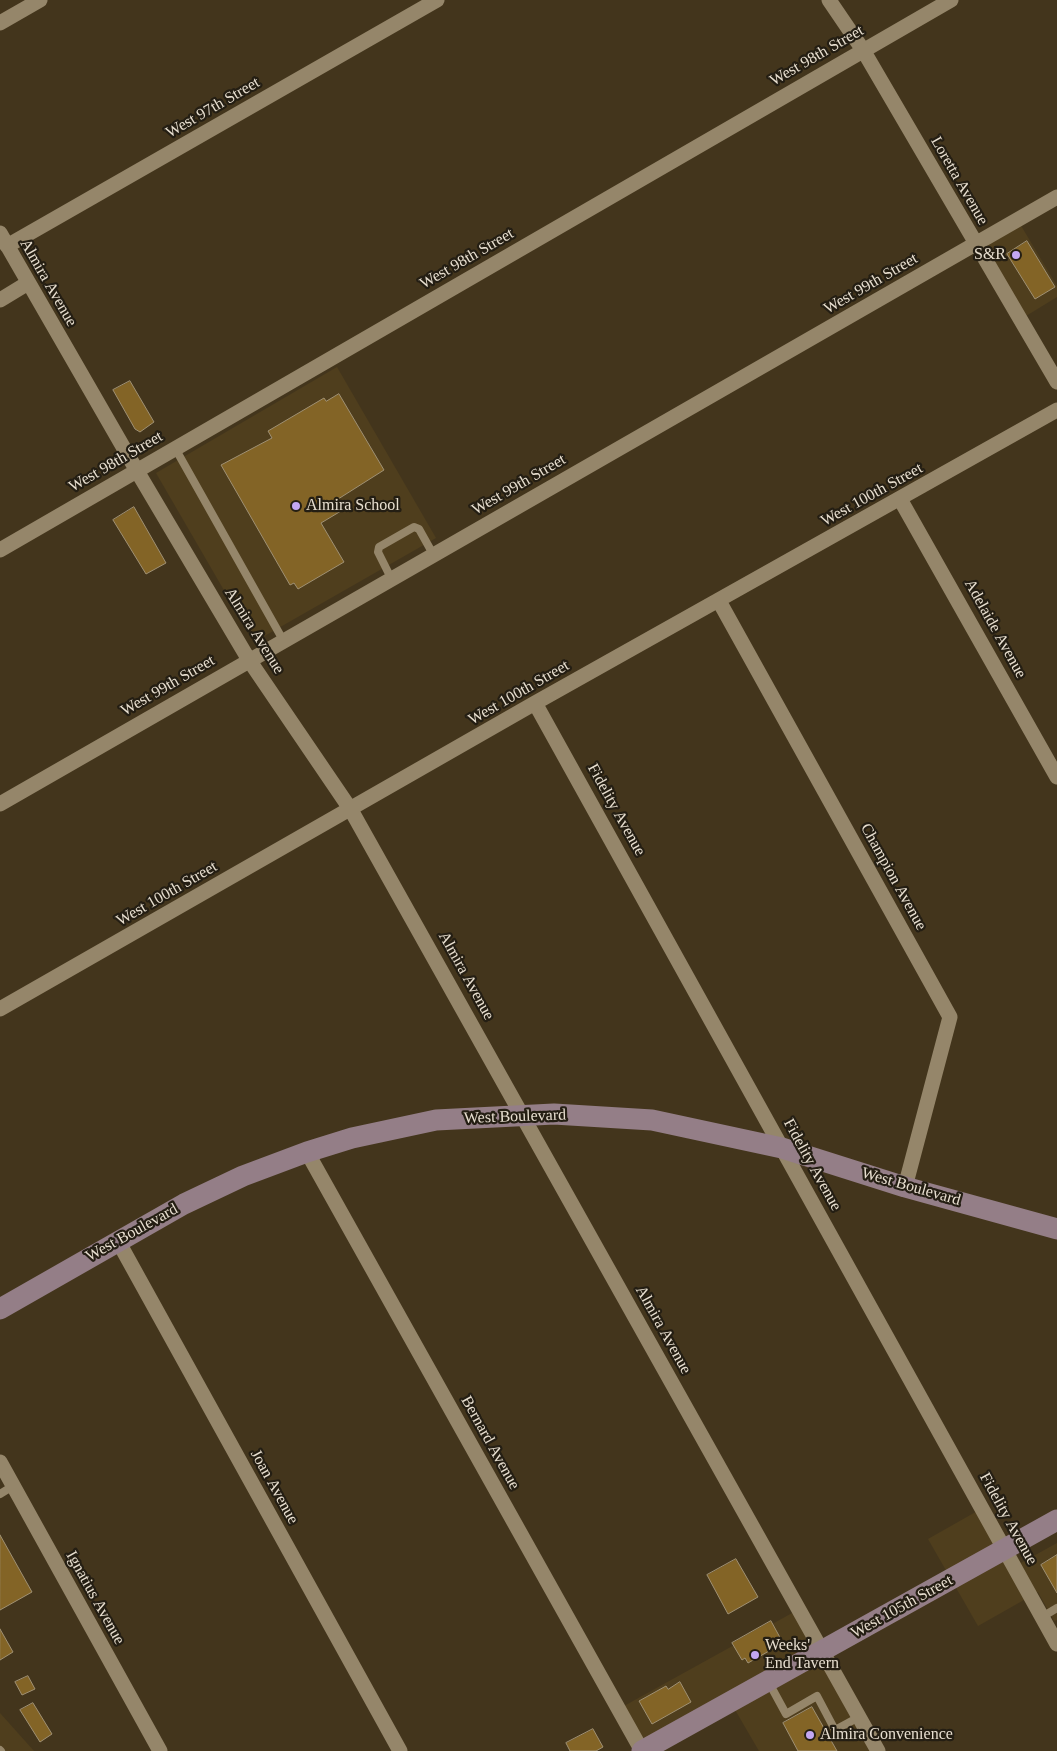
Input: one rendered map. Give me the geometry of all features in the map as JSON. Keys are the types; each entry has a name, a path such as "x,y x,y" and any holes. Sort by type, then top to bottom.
{"street":[{"path":"0,23 40,0"},
{"name":"West 97th Street","path":"4,240 437,0"},
{"name":"Loretta Avenue","path":"829,0 863,50 1057,382"},
{"name":"West 98th Street","path":"0,550 951,0"},
{"name":"West 99th Street","path":"0,804 1057,197"},
{"name":"Almira Avenue","path":"4,240 137,471 249,660 352,810 878,1751"},
{"path":"0,300 28,283"},
{"name":"West 100th Street","path":"0,1009 352,810 535,703 1057,410"},
{"name":"Adelaide Avenue","path":"900,499 1057,777"},
{"name":"Champion Avenue","path":"719,601 950,1017 905,1187"},
{"name":"Fidelity Avenue","path":"535,703 1057,1644"},
{"name":"West Boulevard","path":"0,1309 118,1240 193,1200 244,1176 307,1152 352,1138 436,1120 524,1115 594,1115 652,1120 782,1148 905,1187 1057,1229"},
{"name":"Bernard Avenue","path":"307,1152 642,1751"},
{"name":"Joan Avenue","path":"118,1240 400,1751"},
{"name":"Ignatius Avenue","path":"0,1462 7,1490 160,1751"},
{"name":"West 105th Street","path":"642,1751 1057,1520"}],"lane":[{"path":"175,448 283,640"},
{"path":"391,578 378,552 379,547 414,527 419,529 433,554"},
{"path":"1042,1617 1057,1608"},
{"path":"768,1681 786,1714 817,1696 836,1730 859,1717"}],"shaded area":[{"path":"1020,224 1057,286 1057,297 1026,316 984,245"},
{"name":"Almira School","path":"337,367 436,538 254,642 156,473"},
{"path":"988,1505 1021,1563 1057,1543 1057,1620 1054,1621 1038,1592 978,1626 928,1539"},
{"path":"794,1612 872,1751 759,1751 727,1696 645,1741 624,1706"},
{"path":"0,1713 34,1751 0,1751"}],"building":[{"path":"1027,241 1055,287 1035,299 1007,254"},
{"path":"130,381 154,422 140,432 135,429 113,390"},
{"path":"339,394 384,470 335,501 341,511 321,523 344,562 298,589 294,583 290,585 221,465 272,438 268,431 324,398 326,401"},
{"path":"134,507 166,563 146,574 113,520"},
{"path":"0,1535 32,1592 0,1610"},
{"path":"1057,1555 1057,1593 1041,1565"},
{"path":"736,1559 758,1597 728,1614 707,1575"},
{"path":"771,1621 783,1643 748,1663 745,1658 742,1660 732,1643"},
{"path":"0,1629 13,1652 0,1660"},
{"path":"28,1676 35,1689 22,1695 15,1682"},
{"path":"680,1682 691,1702 652,1724 639,1701 666,1686 668,1689"},
{"path":"33,1703 52,1734 40,1742 20,1710"},
{"path":"812,1707 837,1751 798,1751 783,1723"},
{"path":"593,1729 603,1747 596,1751 570,1751 566,1743"}],"place":[{"name":"S&R","path":"1016,255"},
{"name":"Almira School","path":"296,506"},
{"name":"Weeks' End Tavern","path":"755,1655"},
{"name":"Almira Convenience","path":"810,1735"}]}
